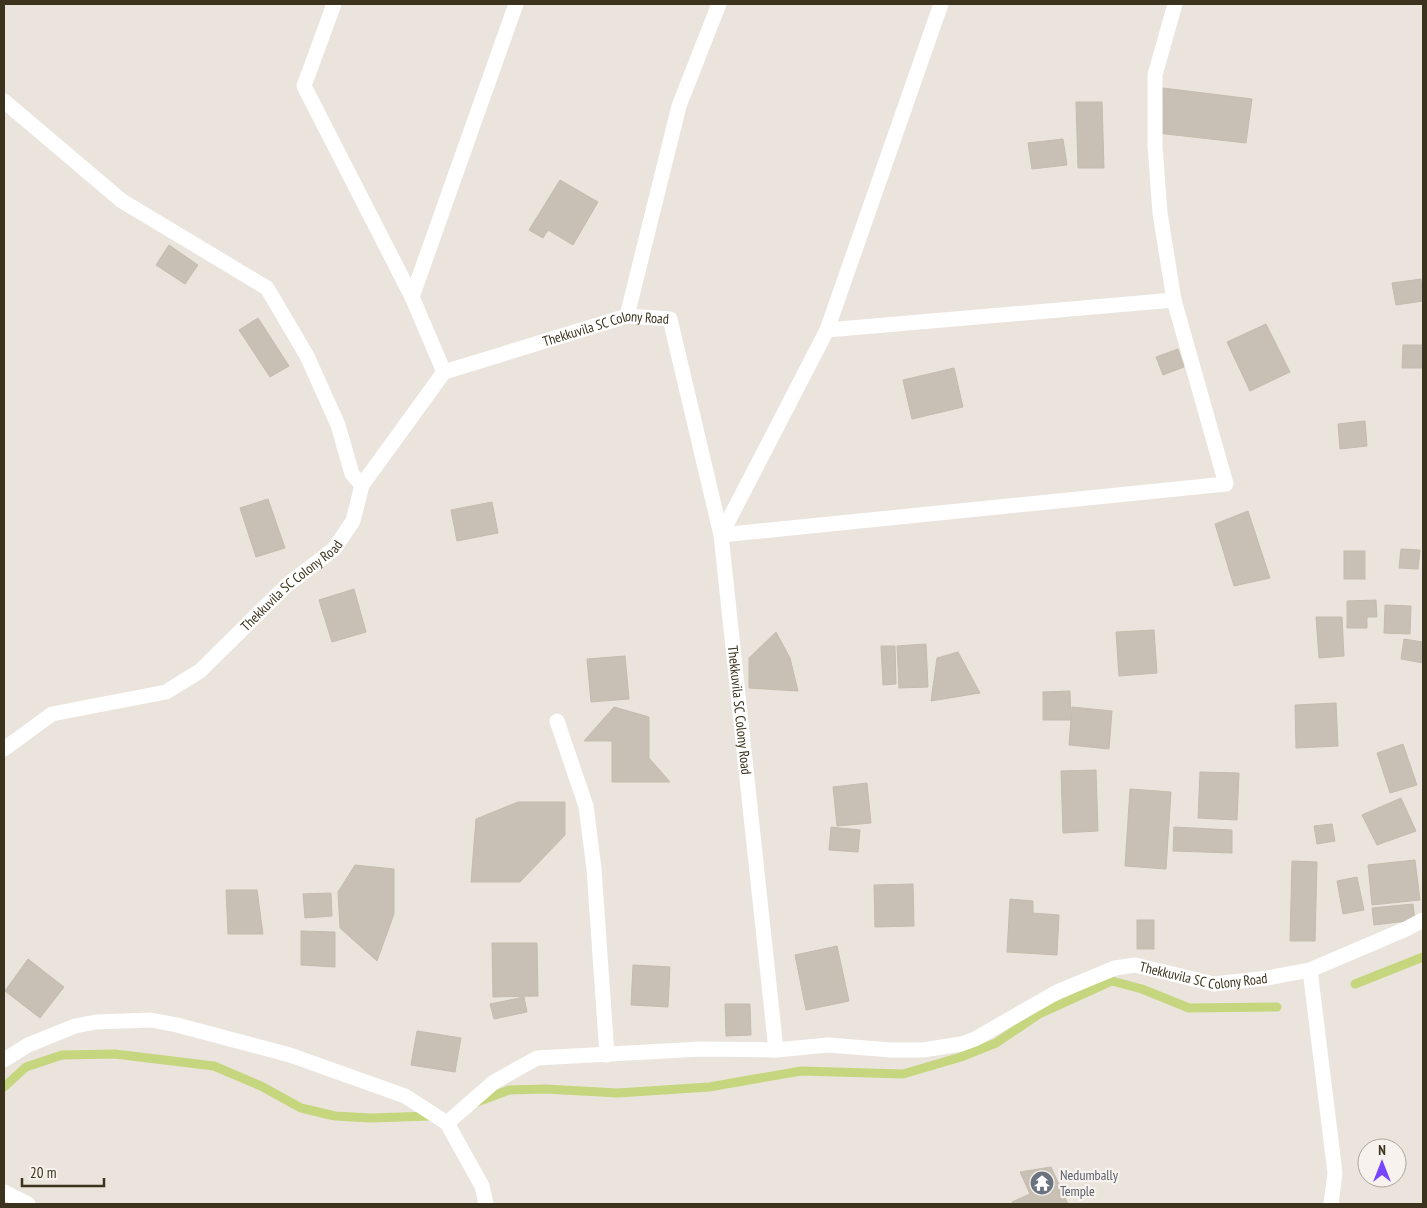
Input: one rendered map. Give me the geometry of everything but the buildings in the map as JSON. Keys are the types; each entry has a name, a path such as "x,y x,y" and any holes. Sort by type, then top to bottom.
{"street":[{"path":"334,4 304,86 412,297 444,372"},
{"path":"412,297 516,4"},
{"path":"627,316 680,106 719,4"},
{"path":"721,536 827,330 941,4"},
{"path":"721,536 1226,484 1174,300 1159,194 1155,146 1155,75 1175,4"},
{"path":"4,101 122,201 267,288 307,356 338,425 352,474 362,485"},
{"path":"827,330 1174,300"},
{"name":"Thekkuvila SC Colony Road","path":"4,749 52,714 166,692 200,671 288,585 334,549 353,521 362,485 444,372 627,316 670,319 721,536 776,1050"},
{"path":"557,721 586,806 594,869 607,1055"},
{"name":"Thekkuvila SC Colony Road","path":"448,1123 494,1082 537,1058 701,1049 776,1050 828,1045 891,1050 923,1050 961,1044 975,1039 987,1030 1057,992 1115,968 1135,965 1214,984 1267,978 1310,970 1423,920"},
{"path":"1310,970 1335,1172 1330,1204"},
{"path":"4,1060 28,1046 75,1026 96,1022 151,1020 290,1055 405,1096 448,1123 482,1186 486,1204"},
{"path":"4,1192 28,1204"}],"waterway":[{"path":"1355,984 1423,957"},
{"path":"477,1102 509,1090 545,1089 618,1093 709,1087 801,1071 903,1074 961,1057 996,1043 1039,1014 1112,981 1142,989 1189,1008 1277,1007"},
{"path":"4,1087 26,1067 62,1055 115,1054 214,1066 261,1086 301,1108 335,1116 371,1118 430,1116"}],"place":[{"name":"Nedumbally Temple","path":"1042,1183"}]}
